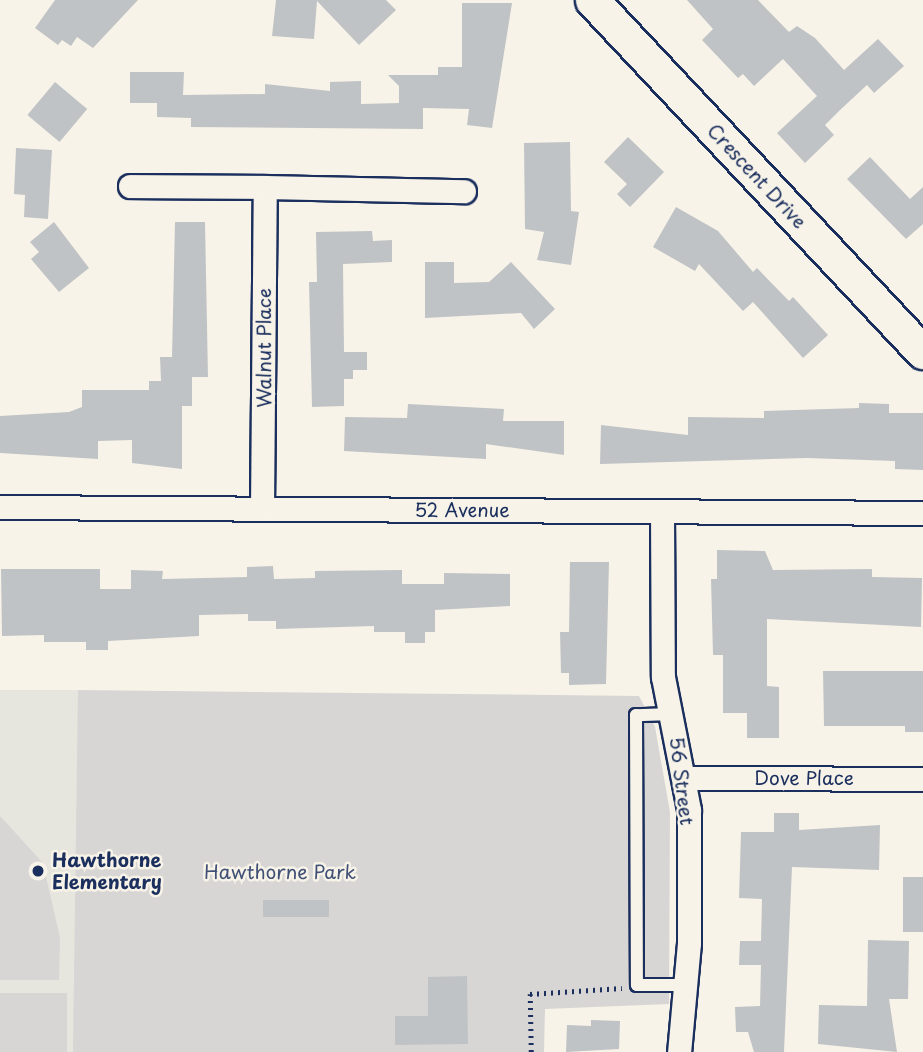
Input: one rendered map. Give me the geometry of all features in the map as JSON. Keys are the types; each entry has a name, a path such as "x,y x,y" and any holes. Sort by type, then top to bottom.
{"street":[{"name":"Crescent Drive","path":"592,0 923,352"},
{"path":"130,186 464,191"},
{"name":"Walnut Place","path":"262,509 265,187"},
{"name":"52 Avenue","path":"0,507 923,513"},
{"name":"56 Street","path":"662,512 663,677 686,778 686,985 679,1052"},
{"name":"Dove Place","path":"686,778 923,779"}],"lane":[{"path":"672,714 636,715 637,985 686,985"}],"path":[{"path":"531,1052 530,994 637,985"}],"shaded area":[{"name":"Hawthorne Elementary","path":"0,690 78,690 78,1052 0,1052"}],"green space":[{"name":"Hawthorne Park","path":"78,690 639,696 655,727 670,812 669,1004 545,1009 544,1052 73,1052"},
{"path":"0,816 43,863 60,938 59,980 0,980"},
{"path":"0,993 67,993 67,1052 0,1052"}],"building":[{"path":"55,0 138,0 93,48 77,37 71,46 62,40 58,45 35,28"},
{"path":"276,0 386,0 396,10 359,45 317,1 314,39 272,36"},
{"path":"687,0 758,0 789,32 797,26 815,38 844,70 878,39 904,66 874,93 867,85 839,111 825,125 834,135 805,163 777,133 817,96 783,59 754,86 743,74 738,78 702,40 713,29"},
{"path":"462,3 512,3 492,128 467,125 469,109 423,108 423,129 191,127 191,118 157,117 157,103 130,103 130,72 184,72 183,95 265,94 265,84 330,91 330,82 361,81 361,104 399,103 399,86 388,75 438,75 438,67 462,67"},
{"path":"55,82 87,109 60,142 27,115"},
{"path":"628,137 664,172 630,207 617,194 627,184 604,162"},
{"path":"570,142 571,211 579,212 571,265 537,260 544,232 525,229 524,143"},
{"path":"16,148 52,150 48,219 24,217 25,195 14,194"},
{"path":"870,157 910,199 923,187 923,224 906,239 847,179"},
{"path":"676,207 718,231 753,272 757,268 789,301 793,297 828,335 803,358 753,302 743,311 699,264 695,271 653,247"},
{"path":"54,222 89,268 59,292 31,259 39,252 30,242"},
{"path":"175,222 205,222 208,377 192,377 192,406 182,406 182,469 132,463 132,440 98,441 98,459 0,453 0,416 69,412 82,407 82,390 149,390 149,381 161,381 160,357 172,357"},
{"path":"372,231 373,241 392,240 392,262 343,264 344,352 367,352 367,370 353,370 353,379 344,379 344,406 312,407 309,282 317,282 316,232"},
{"path":"425,262 454,262 454,283 489,282 511,262 555,309 534,329 521,313 425,318"},
{"path":"859,403 889,404 889,413 923,413 923,470 895,469 895,461 807,458 600,464 601,425 688,435 688,417 764,418 764,411 859,408"},
{"path":"408,404 504,409 503,421 564,421 564,455 486,444 486,459 344,451 345,417 407,418"},
{"path":"717,550 765,551 773,570 872,569 872,577 922,578 921,627 767,619 767,686 779,687 779,738 747,738 747,713 723,713 723,655 713,655 711,579 717,579"},
{"path":"570,562 609,562 606,684 569,685 569,673 561,673 560,632 569,632"},
{"path":"273,566 274,579 315,578 315,571 402,570 402,584 444,584 444,573 510,574 510,606 435,610 435,632 425,632 425,643 405,643 405,632 374,632 374,626 276,629 276,621 248,621 248,614 199,615 199,636 108,641 108,650 86,650 86,642 44,642 44,635 2,636 1,569 100,569 100,589 131,589 131,570 163,571 162,579 247,577 247,567"},
{"path":"823,671 923,671 923,732 905,732 905,726 824,726"},
{"path":"774,813 799,813 799,830 880,825 879,870 792,867 784,1052 754,1052 748,1032 736,1032 735,1007 760,1006 761,965 739,965 740,941 761,941 762,899 739,898 741,832 774,832"},
{"path":"903,877 923,877 923,932 903,932"},
{"path":"263,900 329,900 329,917 263,917"},
{"path":"868,940 909,941 908,999 889,999 897,1052 818,1044 819,1005 867,1006"},
{"path":"467,976 468,1044 395,1045 395,1016 428,1016 428,977"},
{"path":"591,1020 620,1021 619,1049 566,1052 567,1025 591,1026"}],"place":[{"name":"Hawthorne Elementary","path":"38,871"}]}
